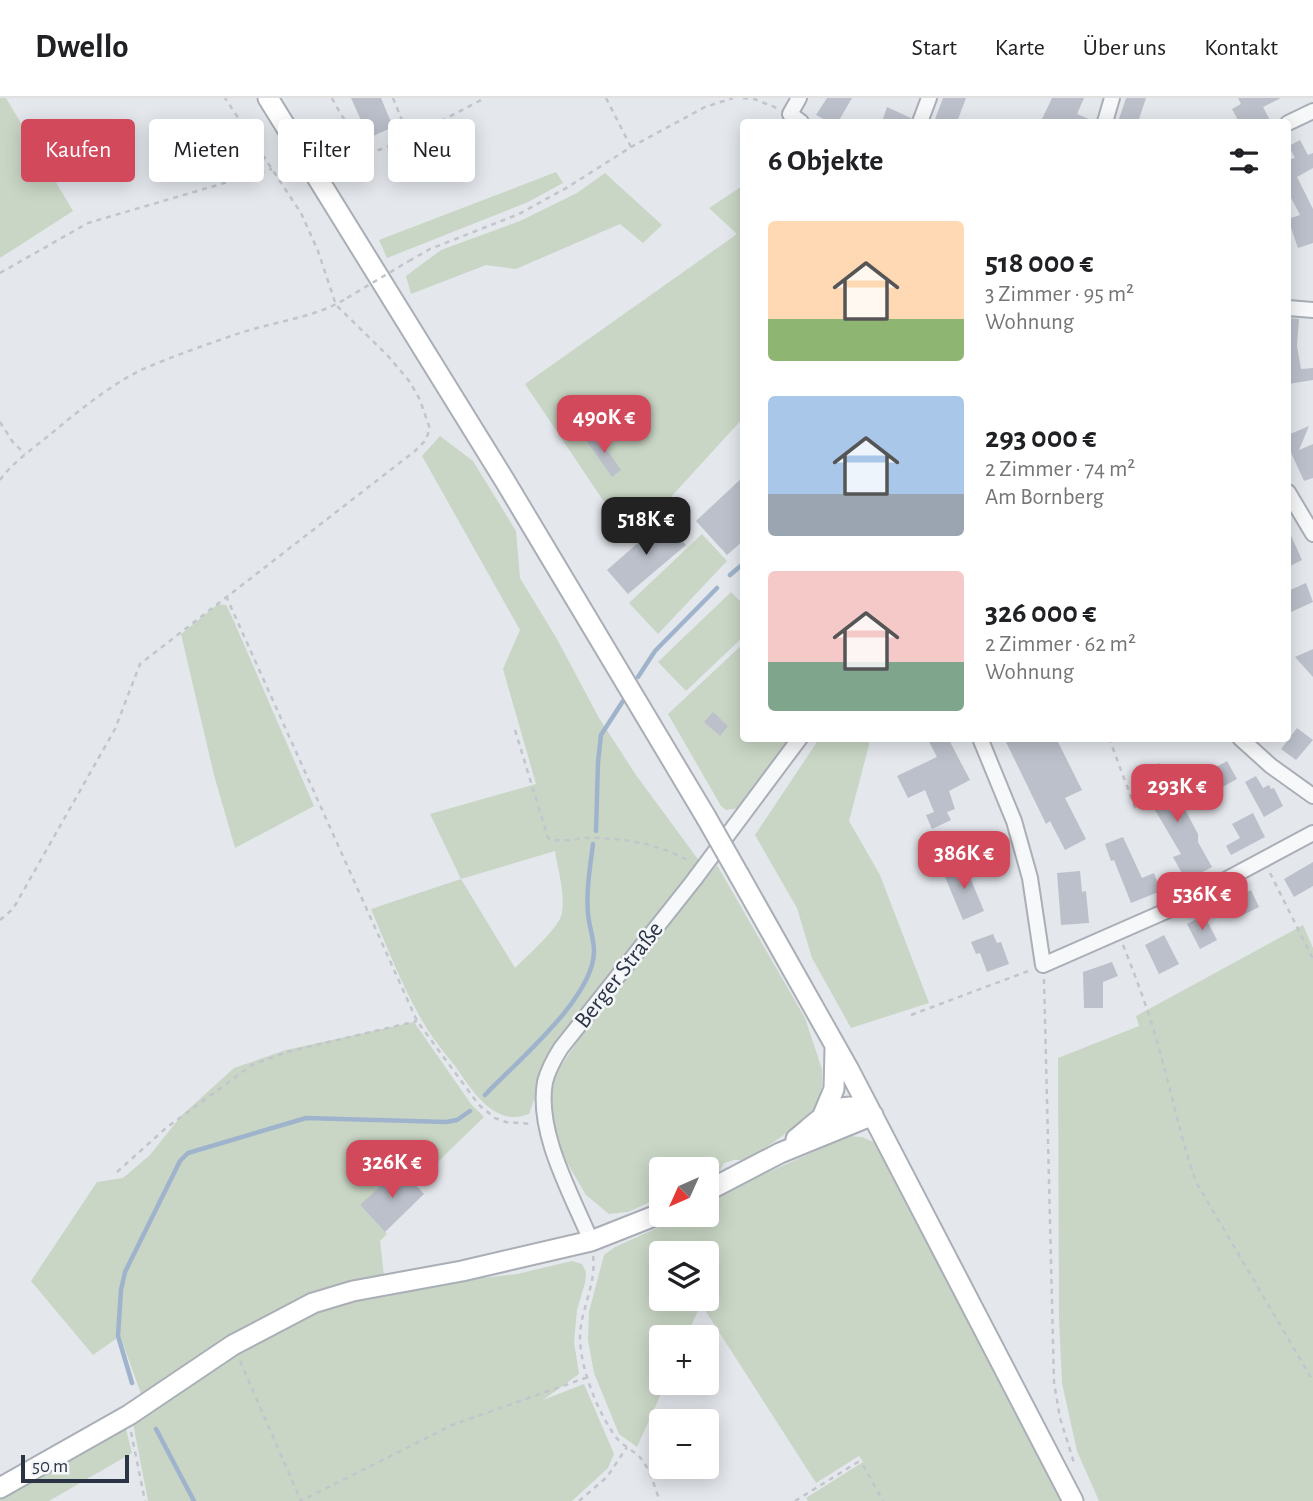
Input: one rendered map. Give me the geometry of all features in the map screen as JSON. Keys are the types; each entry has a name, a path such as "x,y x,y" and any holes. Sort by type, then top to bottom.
{"main road":[{"path":"268,98 512,493 740,875 873,1115 1073,1501"},
{"path":"821,1120 834,1089 835,1045"},
{"path":"780,1153 821,1120 847,1105 864,1109 873,1115"},
{"path":"719,1185 780,1153 873,1115"},
{"path":"0,1488 129,1415 233,1345 301,1308 353,1291 461,1271 591,1241 649,1218"}],"street":[{"path":"795,118 799,98"},
{"path":"921,119 929,98"},
{"path":"1106,119 1112,98"},
{"path":"1291,122 1313,111"},
{"path":"1291,308 1313,310"},
{"path":"1291,497 1313,534"},
{"name":"Berger Straße","path":"591,1241 546,1125 544,1093 547,1074 554,1060 703,869 797,742"},
{"path":"982,742 1014,821 1027,867 1044,965 1173,908 1313,833"},
{"path":"1244,742 1271,766 1313,796"}],"path":[{"path":"0,920 13,909 114,729 140,664 415,451 425,441 430,429 427,414 410,382 337,304 301,213 225,98"},
{"path":"332,98 341,116 365,144 379,150 388,146"},
{"path":"393,98 401,119"},
{"path":"445,119 485,98"},
{"path":"606,98 631,147"},
{"path":"0,480 25,454 97,397 139,372 241,333 305,316 337,304 442,244 519,214 631,147 705,107 733,98"},
{"path":"743,98 772,105 795,118"},
{"path":"0,272 88,223 272,169"},
{"path":"0,422 12,441 25,454"},
{"path":"226,596 417,1021 479,1105 495,1118 506,1122 546,1125"},
{"path":"515,730 548,838 554,841 620,839 679,855 703,869"},
{"path":"1110,742 1137,813"},
{"path":"1263,860 1313,959"},
{"path":"1118,933 1142,992 1183,1145 1196,1182 1313,1381"},
{"path":"911,1015 1044,965 1054,1383 1069,1453 1080,1477"},
{"path":"117,1172 166,1128 252,1065 287,1052 417,1021"},
{"path":"591,1241 595,1268 582,1312 580,1342 587,1377 616,1438 643,1461 660,1501"},
{"path":"233,1345 301,1501 452,1425 587,1377"},
{"path":"129,1415 145,1501"},
{"path":"579,1501 607,1477 627,1447"},
{"path":"795,1501 858,1462 863,1465 883,1501"}],"green space":[{"path":"0,98 6,98 21,123 21,182 56,182 73,211 0,258"},
{"path":"556,172 563,183 528,202 387,258 379,240"},
{"path":"605,173 662,225 643,243 620,224 516,269 486,265 411,294 406,276 441,250 520,221 577,193"},
{"path":"740,188 740,421 660,509 627,536 525,384 737,234 709,208"},
{"path":"440,436 473,461 516,531 520,578 557,639 599,718 636,775 700,862 554,1044 539,1071 537,1092 529,1114 516,1117 505,1116 485,1104 430,1034 415,1008 371,909 461,879 430,814 536,784 503,669 520,630 422,456","holes":["555,851 562,890 560,919 515,968 461,879"]},
{"path":"702,534 727,561 658,634 629,603"},
{"path":"731,592 740,601 740,640 686,691 658,662"},
{"path":"218,604 226,605 232,617 314,806 235,848 214,775 181,634"},
{"path":"740,647 740,742 790,742 741,808 726,810 721,806 668,714"},
{"path":"817,742 868,742 849,821 880,875 929,1003 851,1028 812,958 797,908 755,835"},
{"path":"717,865 805,1018 822,1069 819,1100 805,1120 748,1160 724,1163 719,1171 719,1157 649,1157 649,1202 628,1212 609,1214 586,1195 559,1149 550,1109 555,1075 589,1024"},
{"path":"1303,925 1313,948 1313,1501 1099,1501 1077,1451 1062,1383 1059,1319 1058,1058 1139,1026 1136,1016"},
{"path":"414,1022 471,1104 484,1117 415,1184 360,1205 387,1234 380,1241 384,1276 309,1294 283,1307 143,1399 120,1336 93,1355 31,1281 97,1182 123,1178 150,1155 181,1116 234,1068 286,1050"},
{"path":"849,1136 862,1137 876,1143 1062,1501 808,1501 806,1498 863,1462 859,1456 816,1483 719,1332 719,1325 714,1325 705,1311 719,1311 719,1241 649,1241 649,1311 698,1311 691,1325 649,1325 649,1395 661,1395 654,1409 649,1409 649,1421 637,1447 619,1434 594,1373 588,1340 589,1312 604,1255 615,1247 659,1227 719,1227 719,1196"},
{"path":"572,1261 582,1264 586,1272 577,1310 574,1342 579,1374 543,1400 584,1384 614,1454 608,1468 572,1501 148,1501 132,1418 267,1336 318,1310 397,1288 517,1274"},
{"path":"125,1425 132,1453 49,1501 0,1501 0,1496"}],"building":[{"path":"351,98 381,98 390,119 388,129 374,136 374,119 360,119"},
{"path":"827,98 852,98 840,119 823,119 816,115"},
{"path":"943,98 966,98 958,119 935,119"},
{"path":"1052,98 1084,98 1077,114 1089,119 1042,119"},
{"path":"1126,98 1146,98 1139,119 1119,119"},
{"path":"1238,98 1281,98 1263,107 1269,119 1237,119 1232,109 1241,104"},
{"path":"887,107 911,118 911,119 883,119"},
{"path":"1300,140 1308,155 1313,153 1313,168 1297,177 1313,209 1313,243 1298,248 1291,228 1291,218 1300,215 1291,198 1291,159 1295,158 1291,145"},
{"path":"1291,318 1299,319 1297,346 1301,369 1313,368 1313,380 1291,384"},
{"path":"1309,426 1299,450 1313,444 1313,478 1304,481 1291,453 1291,434"},
{"path":"595,433 621,470 612,477 586,440"},
{"path":"740,480 740,544 727,555 696,521"},
{"path":"664,520 686,545 628,594 607,570"},
{"path":"1291,536 1302,560 1291,566"},
{"path":"1306,583 1313,602 1291,612 1291,590"},
{"path":"1313,649 1313,677 1295,657"},
{"path":"713,712 728,726 720,736 704,722"},
{"path":"1297,728 1313,740 1296,760 1281,749 1286,742 1291,742 1291,736"},
{"path":"929,742 950,742 970,780 949,791 955,809 947,812 951,820 932,829 926,815 934,812 925,790 908,798 897,776 937,757"},
{"path":"1006,742 1058,742 1082,790 1065,798 1086,839 1065,850 1050,821 1046,824"},
{"path":"1227,761 1237,779 1208,795 1198,777"},
{"path":"1159,763 1175,792 1180,790 1185,799 1181,802 1212,867 1189,879 1187,875 1184,877 1173,857 1181,854 1152,805 1158,801 1143,772"},
{"path":"1256,776 1263,788 1269,785 1271,789 1274,788 1283,806 1264,817 1245,782"},
{"path":"1253,813 1265,837 1231,855 1226,846 1240,838 1232,824"},
{"path":"1123,837 1142,878 1154,873 1161,891 1131,903 1105,844"},
{"path":"967,839 975,856 954,864 947,847"},
{"path":"996,841 1006,866 992,871 982,847"},
{"path":"1313,862 1313,886 1294,897 1284,879"},
{"path":"964,863 984,911 963,920 943,872"},
{"path":"1080,871 1082,892 1086,891 1089,923 1061,925 1057,873"},
{"path":"1251,890 1259,907 1239,917 1231,900"},
{"path":"1204,915 1217,940 1200,949 1187,924"},
{"path":"993,934 997,943 1001,942 1009,964 987,972 980,953 976,954 971,942"},
{"path":"1164,935 1179,964 1159,974 1145,945"},
{"path":"1112,962 1118,976 1103,982 1103,1008 1084,1008 1083,972"},
{"path":"400,1168 424,1194 385,1232 360,1205"}],"waterway":[{"path":"730,575 740,566"},
{"path":"638,677 655,651 717,588"},
{"path":"596,831 601,735 623,701"},
{"path":"485,1095 568,1009 591,969 594,951 588,897 593,844"},
{"path":"132,1383 118,1336 125,1272 180,1161 188,1153 306,1118 446,1122 457,1120 470,1111"},
{"path":"156,1429 194,1501"}]}
